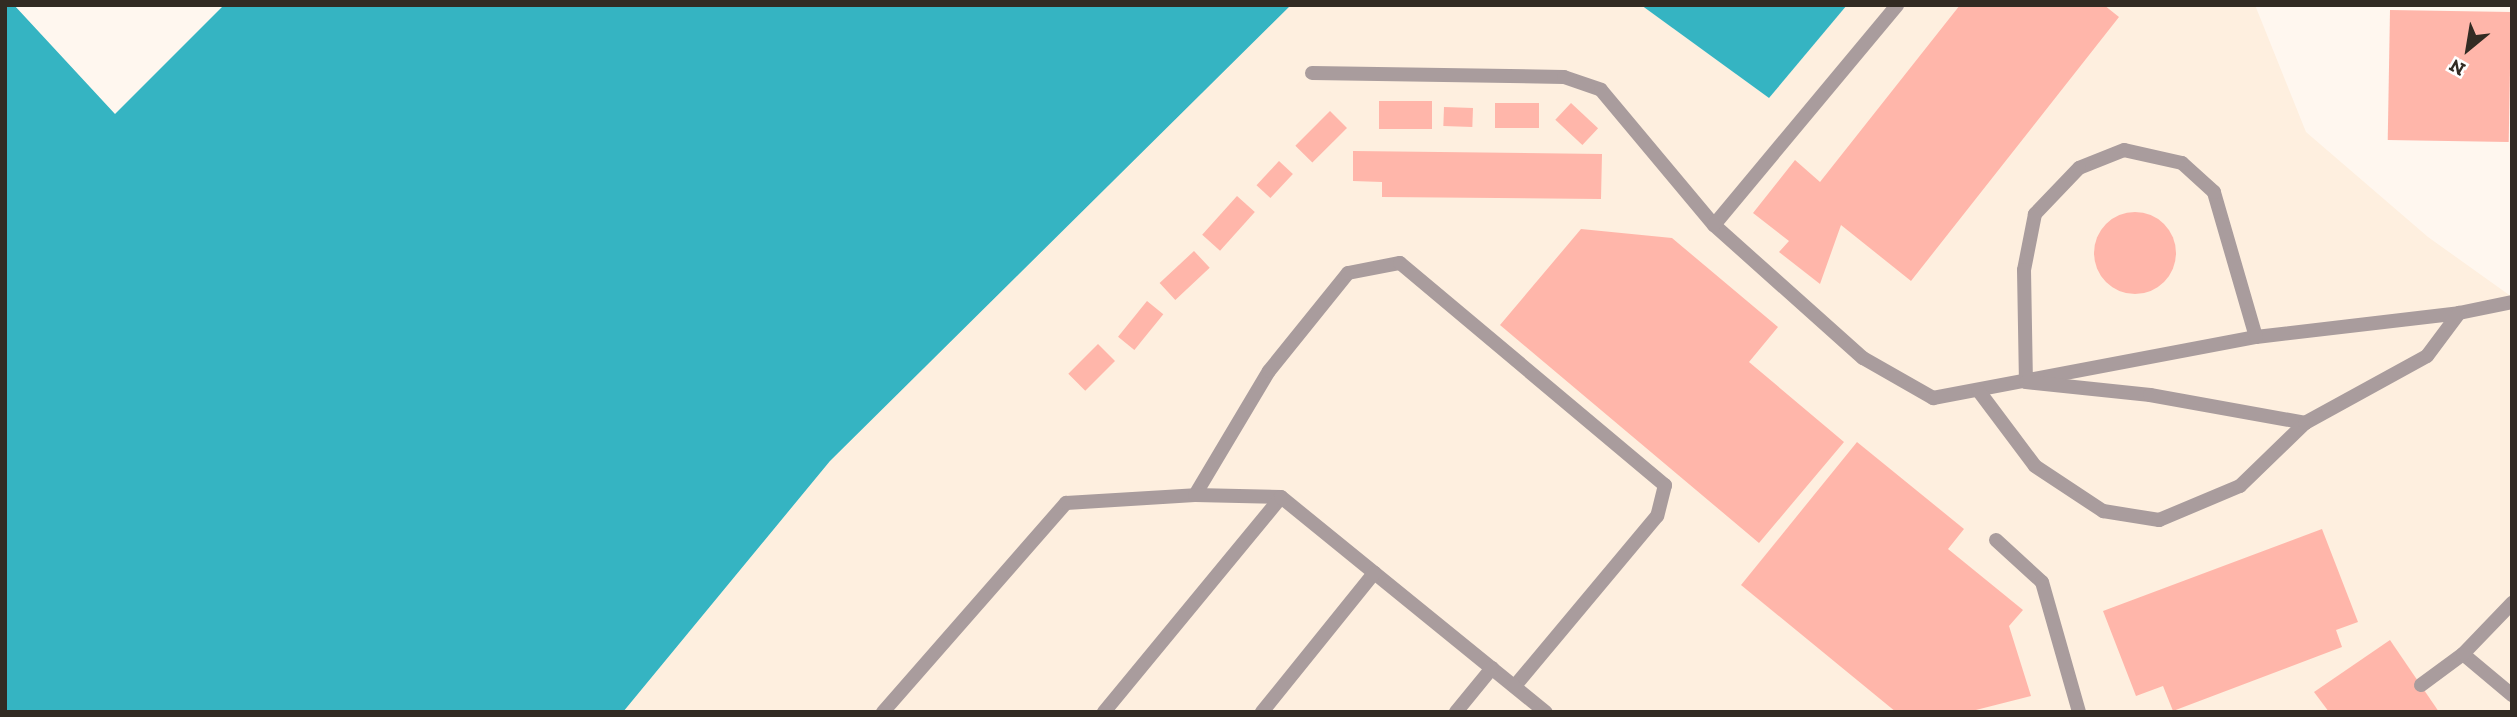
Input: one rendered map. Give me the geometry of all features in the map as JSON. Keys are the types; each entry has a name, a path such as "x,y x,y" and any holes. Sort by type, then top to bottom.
{"lane":[{"path":"1714,225 1897,5"},
{"path":"1312,73 1564,77 1601,90 1714,225 1863,358 1933,397 2026,382 2256,337 2459,313 2512,302"},
{"path":"2026,382 2024,270 2035,214 2079,168 2124,150 2182,163 2214,192 2256,337"},
{"path":"1195,495 1269,371 1348,273 1400,263 1665,485 1657,516 1515,686"},
{"path":"1978,390 2035,466 2103,511 2159,520 2240,486 2305,424 2427,356 2459,313"},
{"path":"2026,382 2150,395 2305,424"},
{"path":"883,712 1066,503 1195,495 1281,497 1546,712"},
{"path":"1104,712 1281,497"},
{"path":"1996,540 2042,582 2079,712"},
{"path":"1262,712 1374,573"},
{"path":"2421,685 2463,654 2512,603"},
{"path":"2463,654 2512,695"},
{"path":"1456,712 1492,667"}],"shaded area":[{"path":"1291,5 1641,5 1769,98 1847,5 2255,5 2306,132 2428,237 2512,297 2512,712 623,712 830,461"}],"water":[{"path":"5,5 14,5 115,114 224,5 1291,5 830,461 623,712 5,712"},
{"path":"1641,5 1847,5 1769,98"}],"building":[{"path":"1960,5 2104,5 2119,17 1911,281 1841,225 1820,284 1779,252 1789,241 1753,213 1795,160 1820,182"},
{"path":"2390,10 2511,12 2509,142 2388,140"},
{"path":"1379,101 1432,101 1432,129 1379,129"},
{"path":"1495,103 1539,103 1539,128 1495,128"},
{"path":"1571,103 1598,128 1582,145 1555,120"},
{"path":"1444,107 1473,108 1472,127 1443,126"},
{"path":"1330,111 1347,128 1312,163 1295,146"},
{"path":"1353,151 1602,154 1601,199 1382,197 1382,182 1353,181"},
{"path":"1279,161 1293,174 1270,198 1256,185"},
{"path":"1237,196 1255,212 1220,251 1202,235"},
{"path":"2127,212 2143,212 2158,219 2169,230 2176,245 2173,269 2164,282 2143,294 2127,294 2112,287 2101,276 2094,261 2094,245 2101,230 2112,219"},
{"path":"1581,229 1672,238 1778,327 1749,362 1844,442 1759,543 1500,325"},
{"path":"1194,251 1210,268 1175,300 1160,283"},
{"path":"1147,301 1163,314 1134,350 1118,337"},
{"path":"1098,344 1115,361 1085,391 1068,374"},
{"path":"1857,442 1964,529 1948,549 2023,610 2009,626 2031,696 1968,712 1896,712 1741,585"},
{"path":"2322,529 2358,622 2336,630 2342,647 2173,711 2163,686 2136,696 2103,611"},
{"path":"2390,640 2439,712 2329,712 2314,692"}]}
